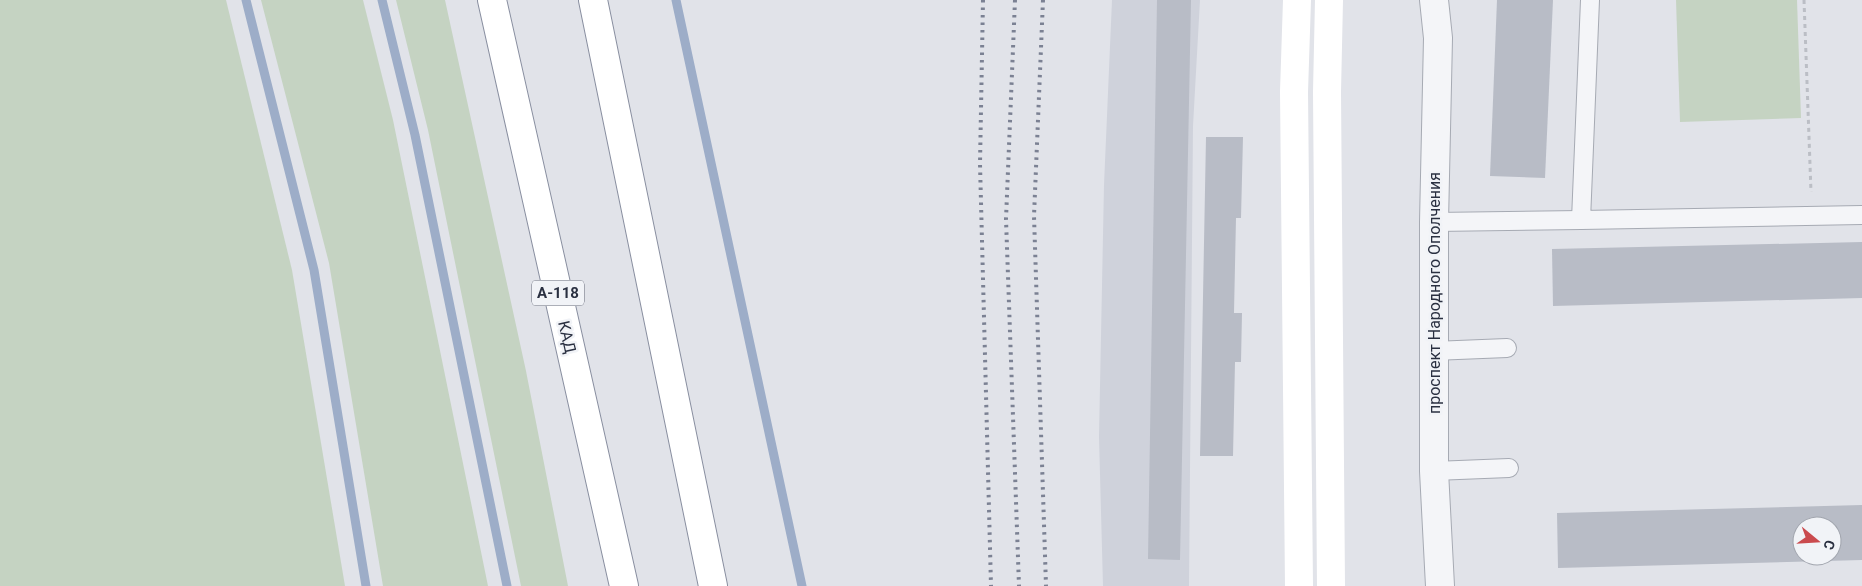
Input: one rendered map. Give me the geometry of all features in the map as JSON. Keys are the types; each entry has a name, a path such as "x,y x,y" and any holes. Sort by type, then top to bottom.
{"main road":[{"name":"КАД","path":"492,0 624,586"},
{"path":"592,0 713,586"},
{"path":"1297,0 1294,92 1299,586"},
{"path":"1329,0 1327,92 1330,586"}],"street":[{"name":"проспект Народного Ополчения","path":"1434,0 1438,38 1434,222 1434,471 1440,586"}],"lane":[{"path":"1581,220 1590,0"},
{"path":"1434,222 1862,215"},
{"path":"1433,351 1507,348"},
{"path":"1434,471 1509,468"}],"path":[{"path":"1804,0 1812,216"}],"shaded area":[{"path":"1112,0 1200,0 1193,126 1189,586 1103,586 1099,437 1104,185"}],"green space":[{"path":"0,0 226,0 292,270 345,586 0,586"},
{"path":"261,0 363,0 393,120 488,586 383,586 329,263"},
{"path":"396,0 445,0 526,371 568,586 521,586 428,130"},
{"path":"1676,0 1797,0 1801,118 1680,122"}],"building":[{"path":"1157,0 1191,0 1180,560 1148,559"},
{"path":"1497,0 1553,0 1545,178 1490,176"},
{"path":"1206,137 1243,137 1241,218 1236,218 1234,313 1242,313 1241,362 1235,362 1233,456 1200,456"},
{"path":"1862,242 1862,298 1553,306 1552,249"},
{"path":"1862,505 1862,560 1842,561 1842,516 1792,516 1792,562 1558,568 1557,513"}],"waterway":[{"path":"246,0 314,270 366,586"},
{"path":"382,0 415,135 507,586"},
{"path":"676,0 802,586"}],"railway":[{"path":"983,0 980,164 991,586"},
{"path":"1015,0 1006,219 1019,586"},
{"path":"1043,0 1034,216 1046,586"}]}
